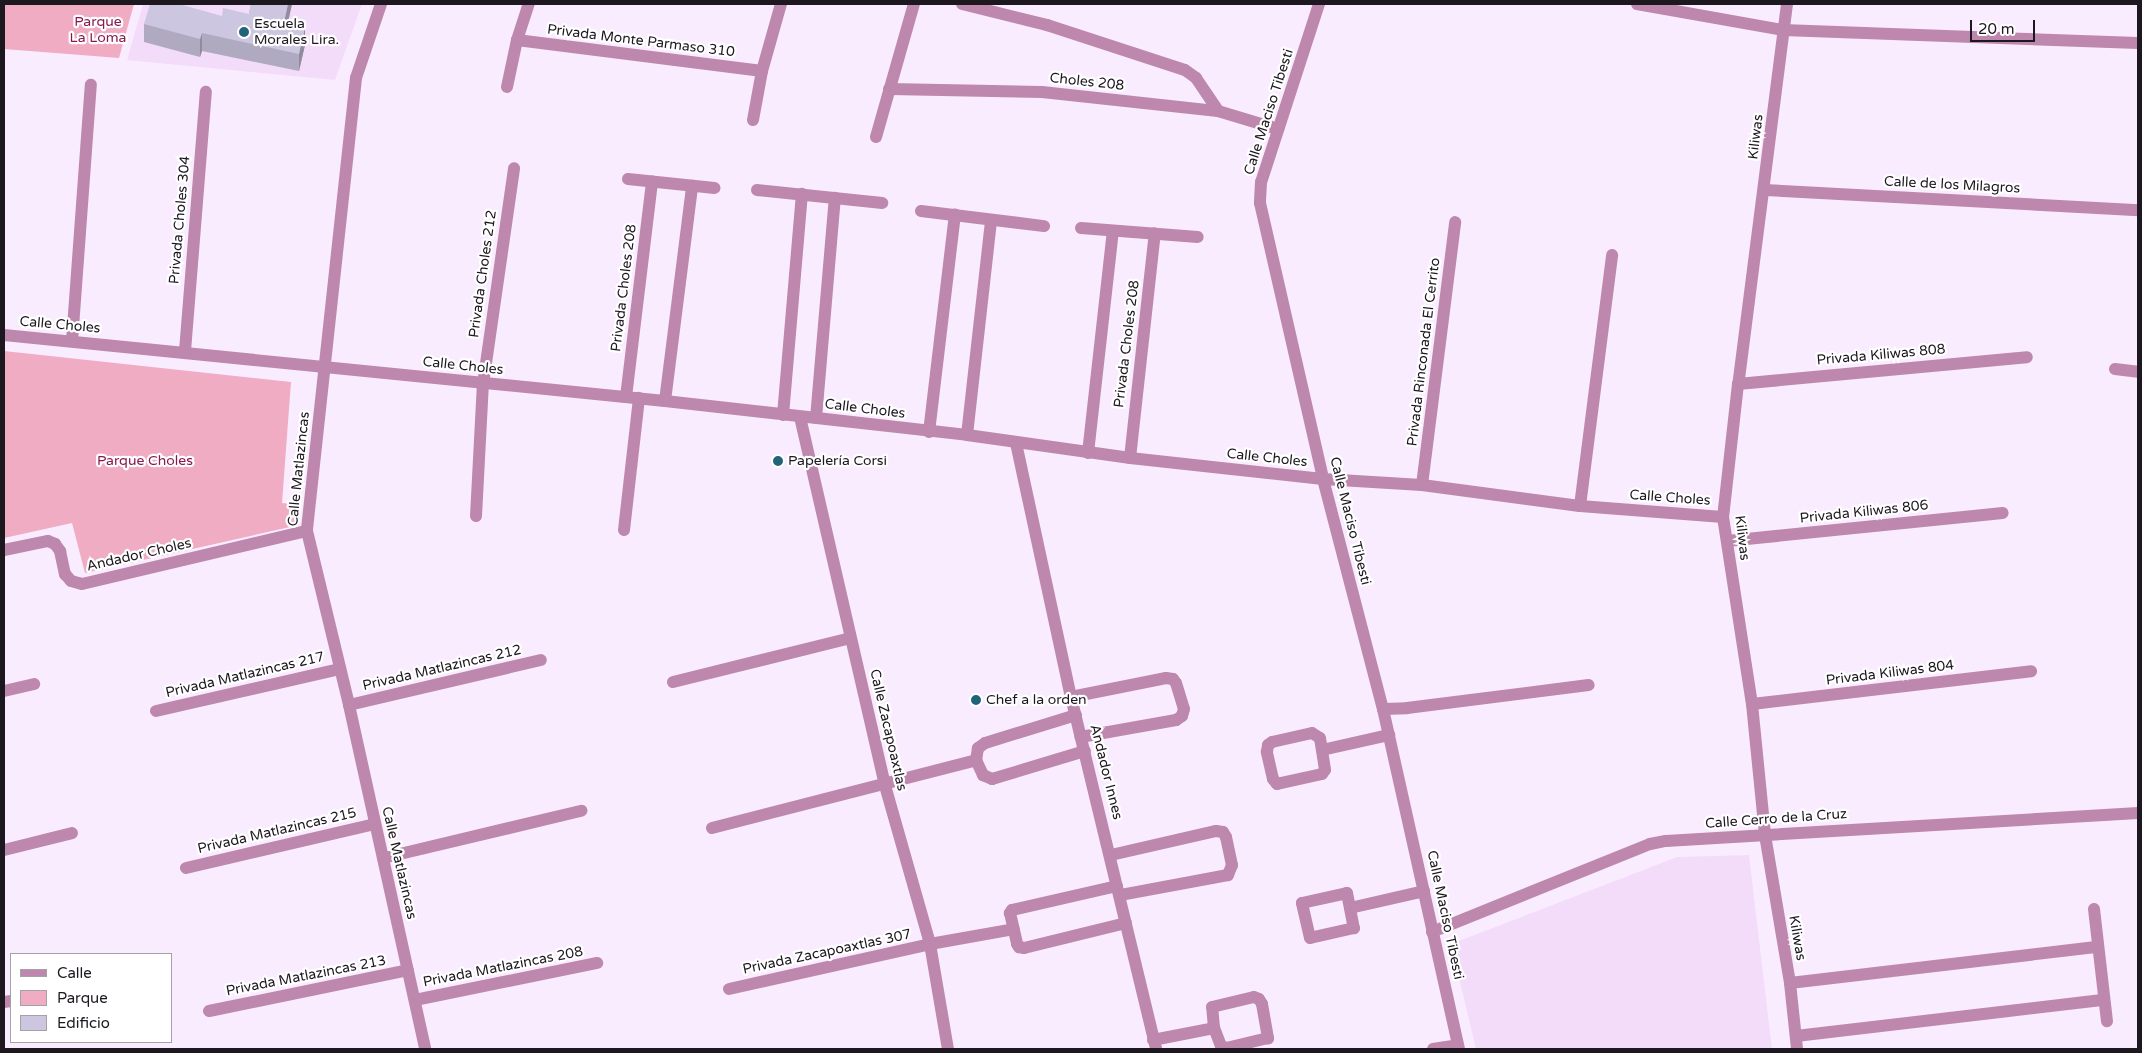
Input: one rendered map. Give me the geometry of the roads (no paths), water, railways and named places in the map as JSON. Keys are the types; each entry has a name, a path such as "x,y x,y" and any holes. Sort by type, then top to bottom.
{"street":[{"name":"Calle Matlazincas","path":"381,4 356,78 307,531 349,705 425,1049"},
{"path":"507,87 517,40 529,4"},
{"path":"752,120 762,71 781,4"},
{"path":"876,137 914,4"},
{"path":"962,4 1047,25 1185,70 1196,78 1218,111"},
{"name":"Calle Maciso Tibesti","path":"1319,4 1262,182 1260,203 1323,479 1383,709 1459,1047"},
{"path":"1637,4 1783,30 2138,43"},
{"name":"Kiliwas","path":"1787,4 1765,190 1738,384 1723,517 1752,704 1765,834 1790,983 1798,1049"},
{"name":"Privada Monte Parmaso 310","path":"517,40 762,71"},
{"path":"72,341 91,85"},
{"name":"Choles 208","path":"890,89 1042,92 1218,111 1278,129"},
{"name":"Privada Choles 304","path":"184,351 206,92"},
{"name":"Privada Choles 212","path":"476,516 483,384 514,168"},
{"path":"628,179 715,188"},
{"name":"Privada Choles 208","path":"624,530 632,398 652,182"},
{"path":"665,401 692,186"},
{"path":"757,190 882,203"},
{"name":"Calle de los Milagros","path":"1765,190 2138,210"},
{"path":"783,415 802,194"},
{"path":"816,418 835,198"},
{"path":"921,211 1044,226"},
{"path":"930,432 955,215"},
{"path":"967,435 990,220"},
{"name":"Privada Rinconada El Cerrito","path":"1422,485 1455,222"},
{"path":"1080,228 1198,237"},
{"name":"Privada Choles 208","path":"1088,453 1113,232"},
{"name":"Privada Choles 208","path":"1130,458 1155,233"},
{"path":"1580,506 1612,255"},
{"name":"Calle Choles","path":"4,335 184,351 483,384 665,401 967,435 1130,458 1323,479 1422,485 1580,506 1723,517"},
{"name":"Privada Kiliwas 808","path":"1738,384 2026,357"},
{"path":"2115,370 2138,372"},
{"name":"Calle Zacapoaxtlas","path":"800,417 884,782 930,944 948,1049"},
{"name":"Andador Innes","path":"1016,443 1081,737 1111,855 1154,1045"},
{"name":"Privada Kiliwas 806","path":"1727,541 2003,513"},
{"name":"Andador Choles","path":"4,550 48,541 55,544 60,551 65,574 71,581 82,584 307,531"},
{"path":"673,682 851,638"},
{"name":"Privada Matlazincas 212","path":"349,705 541,660"},
{"name":"Privada Matlazincas 217","path":"156,711 340,669"},
{"name":"Privada Kiliwas 804","path":"1752,704 2031,671"},
{"path":"1072,697 1173,679 1184,709 1182,716 1176,720 1081,737"},
{"path":"4,691 34,684"},
{"path":"1383,709 1407,708 1589,686"},
{"path":"1076,715 984,743 978,748 976,760 983,775 992,779 1085,751"},
{"path":"1312,732 1320,738 1322,750 1325,770 1322,774 1283,784 1277,784 1273,779 1267,752 1268,745 1272,742 1312,732"},
{"path":"1322,750 1389,735"},
{"path":"712,828 884,782 976,760"},
{"path":"383,858 581,811"},
{"name":"Calle Cerro de la Cruz","path":"1432,932 1650,844 1666,841 2138,812"},
{"name":"Privada Matlazincas 215","path":"186,868 375,824"},
{"path":"1111,855 1216,831 1222,832 1226,837 1232,865 1228,875 1118,890 1015,908 1010,913 1017,944 1019,947 1024,948 1126,923"},
{"path":"4,850 72,834"},
{"path":"1350,908 1424,891"},
{"path":"1347,893 1350,908 1354,928 1310,938 1302,903 1347,893"},
{"path":"2094,909 2107,1021"},
{"name":"Privada Zacapoaxtlas 307","path":"729,989 930,944 1014,929"},
{"path":"1790,983 2098,947"},
{"name":"Privada Matlazincas 208","path":"415,1000 597,963"},
{"name":"Privada Matlazincas 213","path":"209,1011 408,970"},
{"path":"1254,997 1260,999 1262,1004 1268,1038 1226,1048 1220,1046 1214,1028 1212,1007 1254,997"},
{"path":"1796,1036 2104,1000"},
{"path":"1154,1045 1214,1028"},
{"path":"1433,1049 1459,1047"}],"place":[{"name":"Escuela Morales Lira.","path":"244,32"},
{"name":"Papelería Corsi","path":"778,461"},
{"name":"Chef a la orden","path":"976,700"}],"park label":[{"name":"Parque La Loma","path":"98,30"},
{"name":"Parque Choles","path":"145,461"}]}
